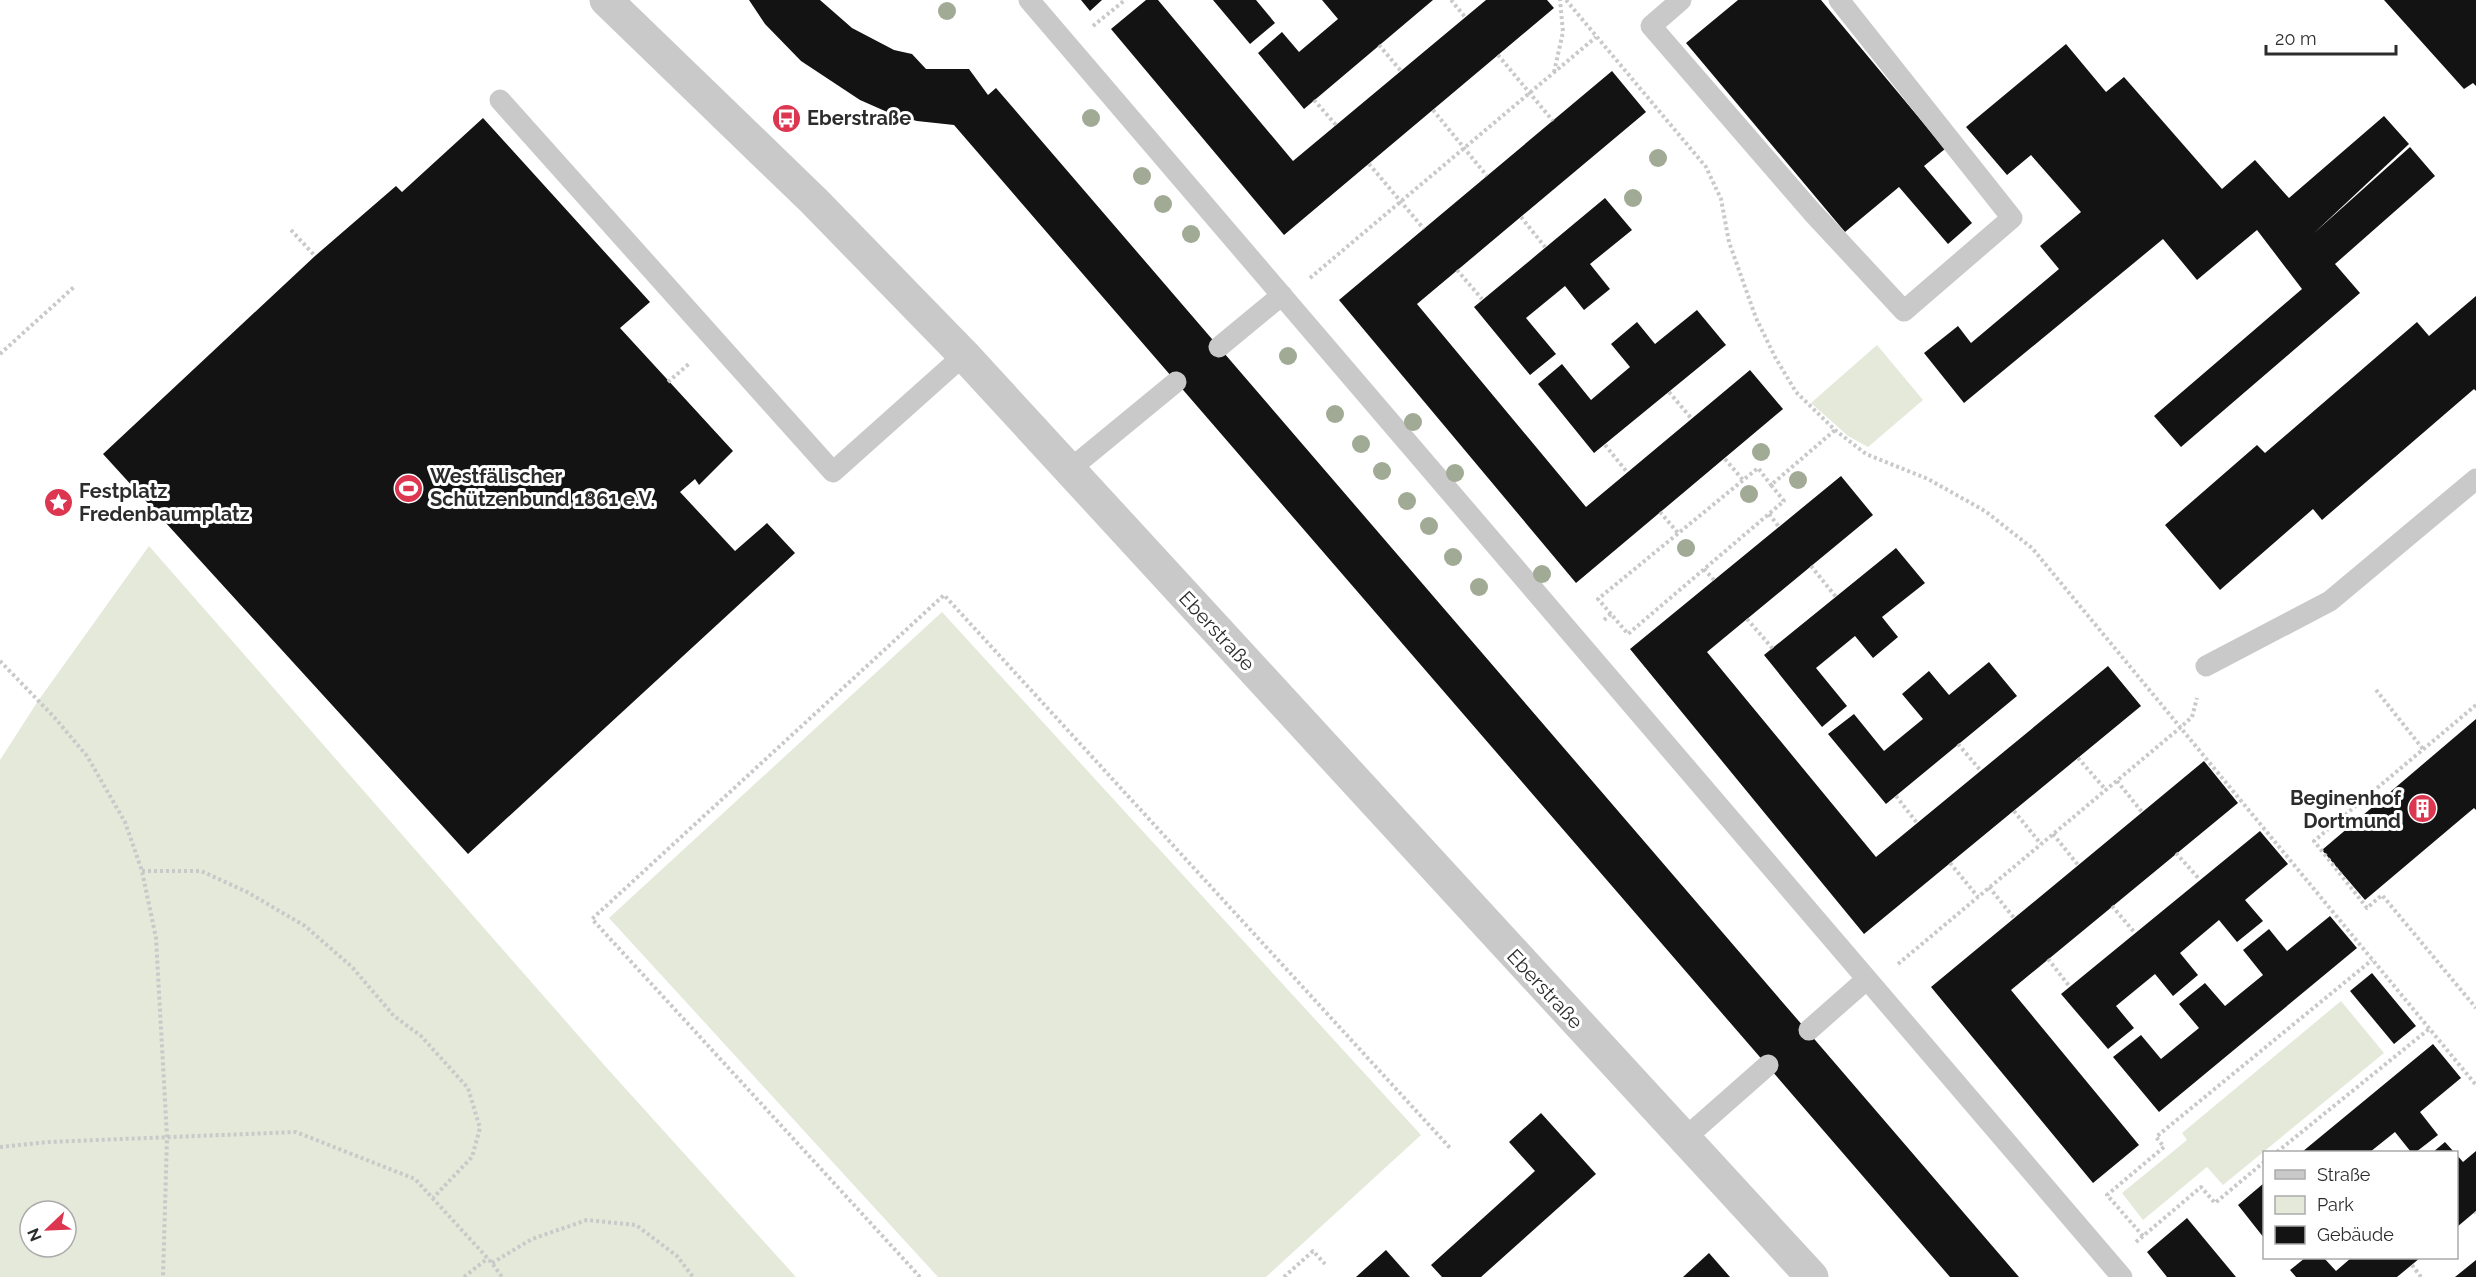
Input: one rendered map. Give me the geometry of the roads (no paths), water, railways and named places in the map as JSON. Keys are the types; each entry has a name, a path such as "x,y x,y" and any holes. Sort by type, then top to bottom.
{"street":[{"name":"Eberstraße","path":"606,0 789,176 964,355 1812,1277"}],"lane":[{"path":"1029,0 2122,1277"},
{"path":"1681,0 1651,26 1812,212 1904,311 2012,218 1839,0"},
{"path":"500,100 833,472 964,355"},
{"path":"1219,347 1283,297"},
{"path":"1069,470 1176,382"},
{"path":"2206,666 2330,601 2476,479"},
{"path":"1809,1030 1870,982"},
{"path":"1684,1139 1768,1065"}],"place":[{"name":"Eberstraße","path":"786,118"},
{"name":"Westfälischer Schützenbund 1861 e.V.","path":"409,488"},
{"name":"Festplatz Fredenbaumplatz","path":"58,503"},
{"name":"Beginenhof Dortmund","path":"2422,809"}]}
